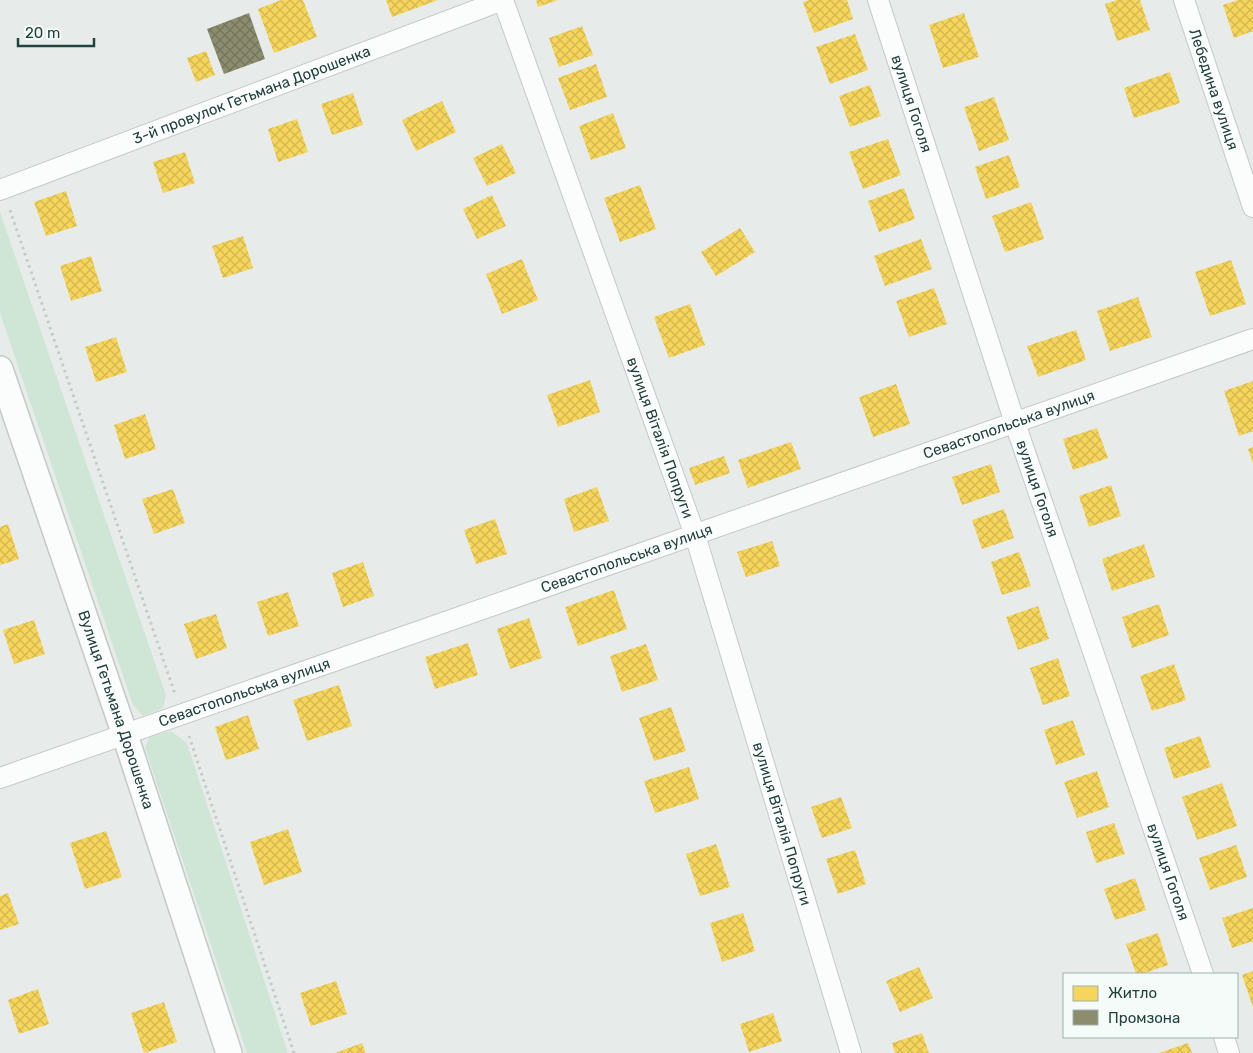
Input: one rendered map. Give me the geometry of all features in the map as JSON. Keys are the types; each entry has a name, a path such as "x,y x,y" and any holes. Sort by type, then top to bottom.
{"street":[{"name":"3-й провулок Гетьмана Дорошенка","path":"2,190 503,0"},
{"name":"вулиця Віталія Попруги","path":"503,0 695,535 851,1053"},
{"name":"вулиця Гоголя","path":"878,0 1015,423 1202,973"},
{"name":"Лебедина вулиця","path":"1184,0 1253,206"},
{"name":"Севастопольська вулиця","path":"0,778 1253,339"},
{"name":"Вулиця Гетьмана Дорошенка","path":"0,368 125,735 230,1053"},
{"path":"1224,1038 1229,1053"}],"path":[{"path":"2,190 182,715 294,1053"}],"green space":[{"path":"0,212 166,695 163,708 143,716 133,705 0,313"},
{"path":"171,731 187,743 288,1053 247,1053 145,748 149,737"}],"building: Житло":[{"path":"281,0 303,0 317,37 274,53 258,9"},
{"path":"386,0 438,0 392,17"},
{"path":"536,0 558,0 538,7"},
{"path":"809,0 847,0 853,19 814,33 803,2"},
{"path":"1117,0 1140,0 1150,30 1117,41 1105,4"},
{"path":"1238,0 1253,0 1253,31 1234,38 1223,5"},
{"path":"964,13 979,57 943,68 929,25"},
{"path":"582,26 593,55 559,67 549,38"},
{"path":"855,34 868,70 830,84 816,47"},
{"path":"206,51 215,75 196,82 187,58"},
{"path":"596,64 607,97 570,110 558,78"},
{"path":"1170,72 1180,103 1134,118 1124,88"},
{"path":"870,85 881,116 850,127 839,96"},
{"path":"353,93 363,125 332,135 321,104"},
{"path":"994,97 1009,140 979,151 964,107"},
{"path":"442,101 456,132 416,151 402,120"},
{"path":"613,113 626,148 591,160 579,126"},
{"path":"297,119 308,152 278,162 268,129"},
{"path":"888,139 901,175 863,189 849,152"},
{"path":"502,144 516,173 487,186 473,158"},
{"path":"185,152 195,183 163,193 153,162"},
{"path":"1009,155 1020,187 986,199 975,167"},
{"path":"640,185 656,229 620,242 604,198"},
{"path":"904,188 915,219 879,232 868,201"},
{"path":"66,191 77,226 46,236 34,202"},
{"path":"492,195 506,226 477,239 463,209"},
{"path":"1031,202 1044,239 1005,252 992,216"},
{"path":"740,228 755,252 716,276 701,252"},
{"path":"243,236 253,268 223,278 212,246"},
{"path":"921,239 932,269 885,286 874,256"},
{"path":"91,256 102,291 71,301 60,266"},
{"path":"522,259 538,300 502,314 486,274"},
{"path":"1231,260 1246,304 1210,316 1195,272"},
{"path":"934,288 947,324 909,337 896,301"},
{"path":"1138,297 1152,337 1110,351 1097,311"},
{"path":"690,304 705,345 669,358 654,317"},
{"path":"1076,330 1086,360 1038,377 1027,346"},
{"path":"116,337 127,372 96,382 85,347"},
{"path":"590,380 600,412 558,427 547,395"},
{"path":"1253,381 1253,431 1239,436 1224,391"},
{"path":"896,384 910,424 873,437 859,397"},
{"path":"145,414 156,449 125,459 114,425"},
{"path":"1097,428 1108,458 1073,470 1063,439"},
{"path":"791,442 801,469 748,488 738,460"},
{"path":"1253,447 1253,463 1248,449"},
{"path":"724,456 730,473 695,485 689,468"},
{"path":"991,464 1000,492 962,505 952,477"},
{"path":"1111,485 1121,516 1089,527 1079,496"},
{"path":"597,487 609,521 574,532 564,499"},
{"path":"173,489 185,523 154,534 142,499"},
{"path":"1004,509 1014,538 982,549 972,520"},
{"path":"495,519 507,554 476,564 464,530"},
{"path":"8,524 19,559 0,565 0,527"},
{"path":"772,541 780,566 746,577 737,552"},
{"path":"1144,544 1155,577 1112,591 1102,559"},
{"path":"1019,552 1031,586 1002,595 991,562"},
{"path":"363,562 374,596 343,607 332,573"},
{"path":"614,590 627,629 578,646 565,607"},
{"path":"288,592 299,626 268,636 257,602"},
{"path":"1159,604 1169,635 1132,648 1122,617"},
{"path":"1038,606 1049,639 1018,650 1006,617"},
{"path":"216,614 227,648 196,659 184,624"},
{"path":"529,618 542,658 510,669 497,629"},
{"path":"34,620 45,654 14,664 3,630"},
{"path":"468,643 478,675 435,689 425,657"},
{"path":"646,644 658,680 622,692 610,656"},
{"path":"1058,658 1070,696 1043,705 1030,668"},
{"path":"1174,664 1186,700 1152,711 1140,676"},
{"path":"339,685 352,726 307,741 293,700"},
{"path":"671,707 686,751 654,761 639,718"},
{"path":"248,715 259,749 226,760 215,727"},
{"path":"1073,720 1085,755 1056,765 1044,730"},
{"path":"1200,736 1211,767 1174,779 1164,748"},
{"path":"689,767 699,799 655,813 644,781"},
{"path":"1097,771 1109,807 1077,818 1064,782"},
{"path":"1222,783 1237,826 1197,840 1182,797"},
{"path":"841,797 852,828 822,838 811,807"},
{"path":"1114,823 1125,854 1096,863 1086,832"},
{"path":"288,829 302,872 264,885 250,842"},
{"path":"106,831 122,877 85,889 70,843"},
{"path":"716,844 730,887 700,896 686,854"},
{"path":"1236,845 1247,877 1210,890 1199,858"},
{"path":"855,850 866,884 838,894 826,859"},
{"path":"1135,878 1146,910 1115,920 1104,889"},
{"path":"8,893 19,924 0,930 0,896"},
{"path":"1253,908 1253,941 1232,948 1222,918"},
{"path":"743,913 755,951 722,962 710,923"},
{"path":"1158,933 1168,965 1145,973 1136,973 1126,944"},
{"path":"919,967 933,998 900,1012 886,981"},
{"path":"1253,971 1253,1007 1242,975"},
{"path":"336,981 347,1014 311,1026 300,993"},
{"path":"38,989 49,1024 19,1034 8,1000"},
{"path":"164,1002 177,1042 144,1053 131,1013"},
{"path":"773,1013 782,1041 749,1052 740,1024"},
{"path":"922,1033 929,1053 895,1053 892,1043"},
{"path":"362,1043 366,1053 335,1053"},
{"path":"1188,1043 1192,1053 1159,1053"}],"building: Промзона":[{"path":"249,13 265,59 224,74 207,29"}]}
